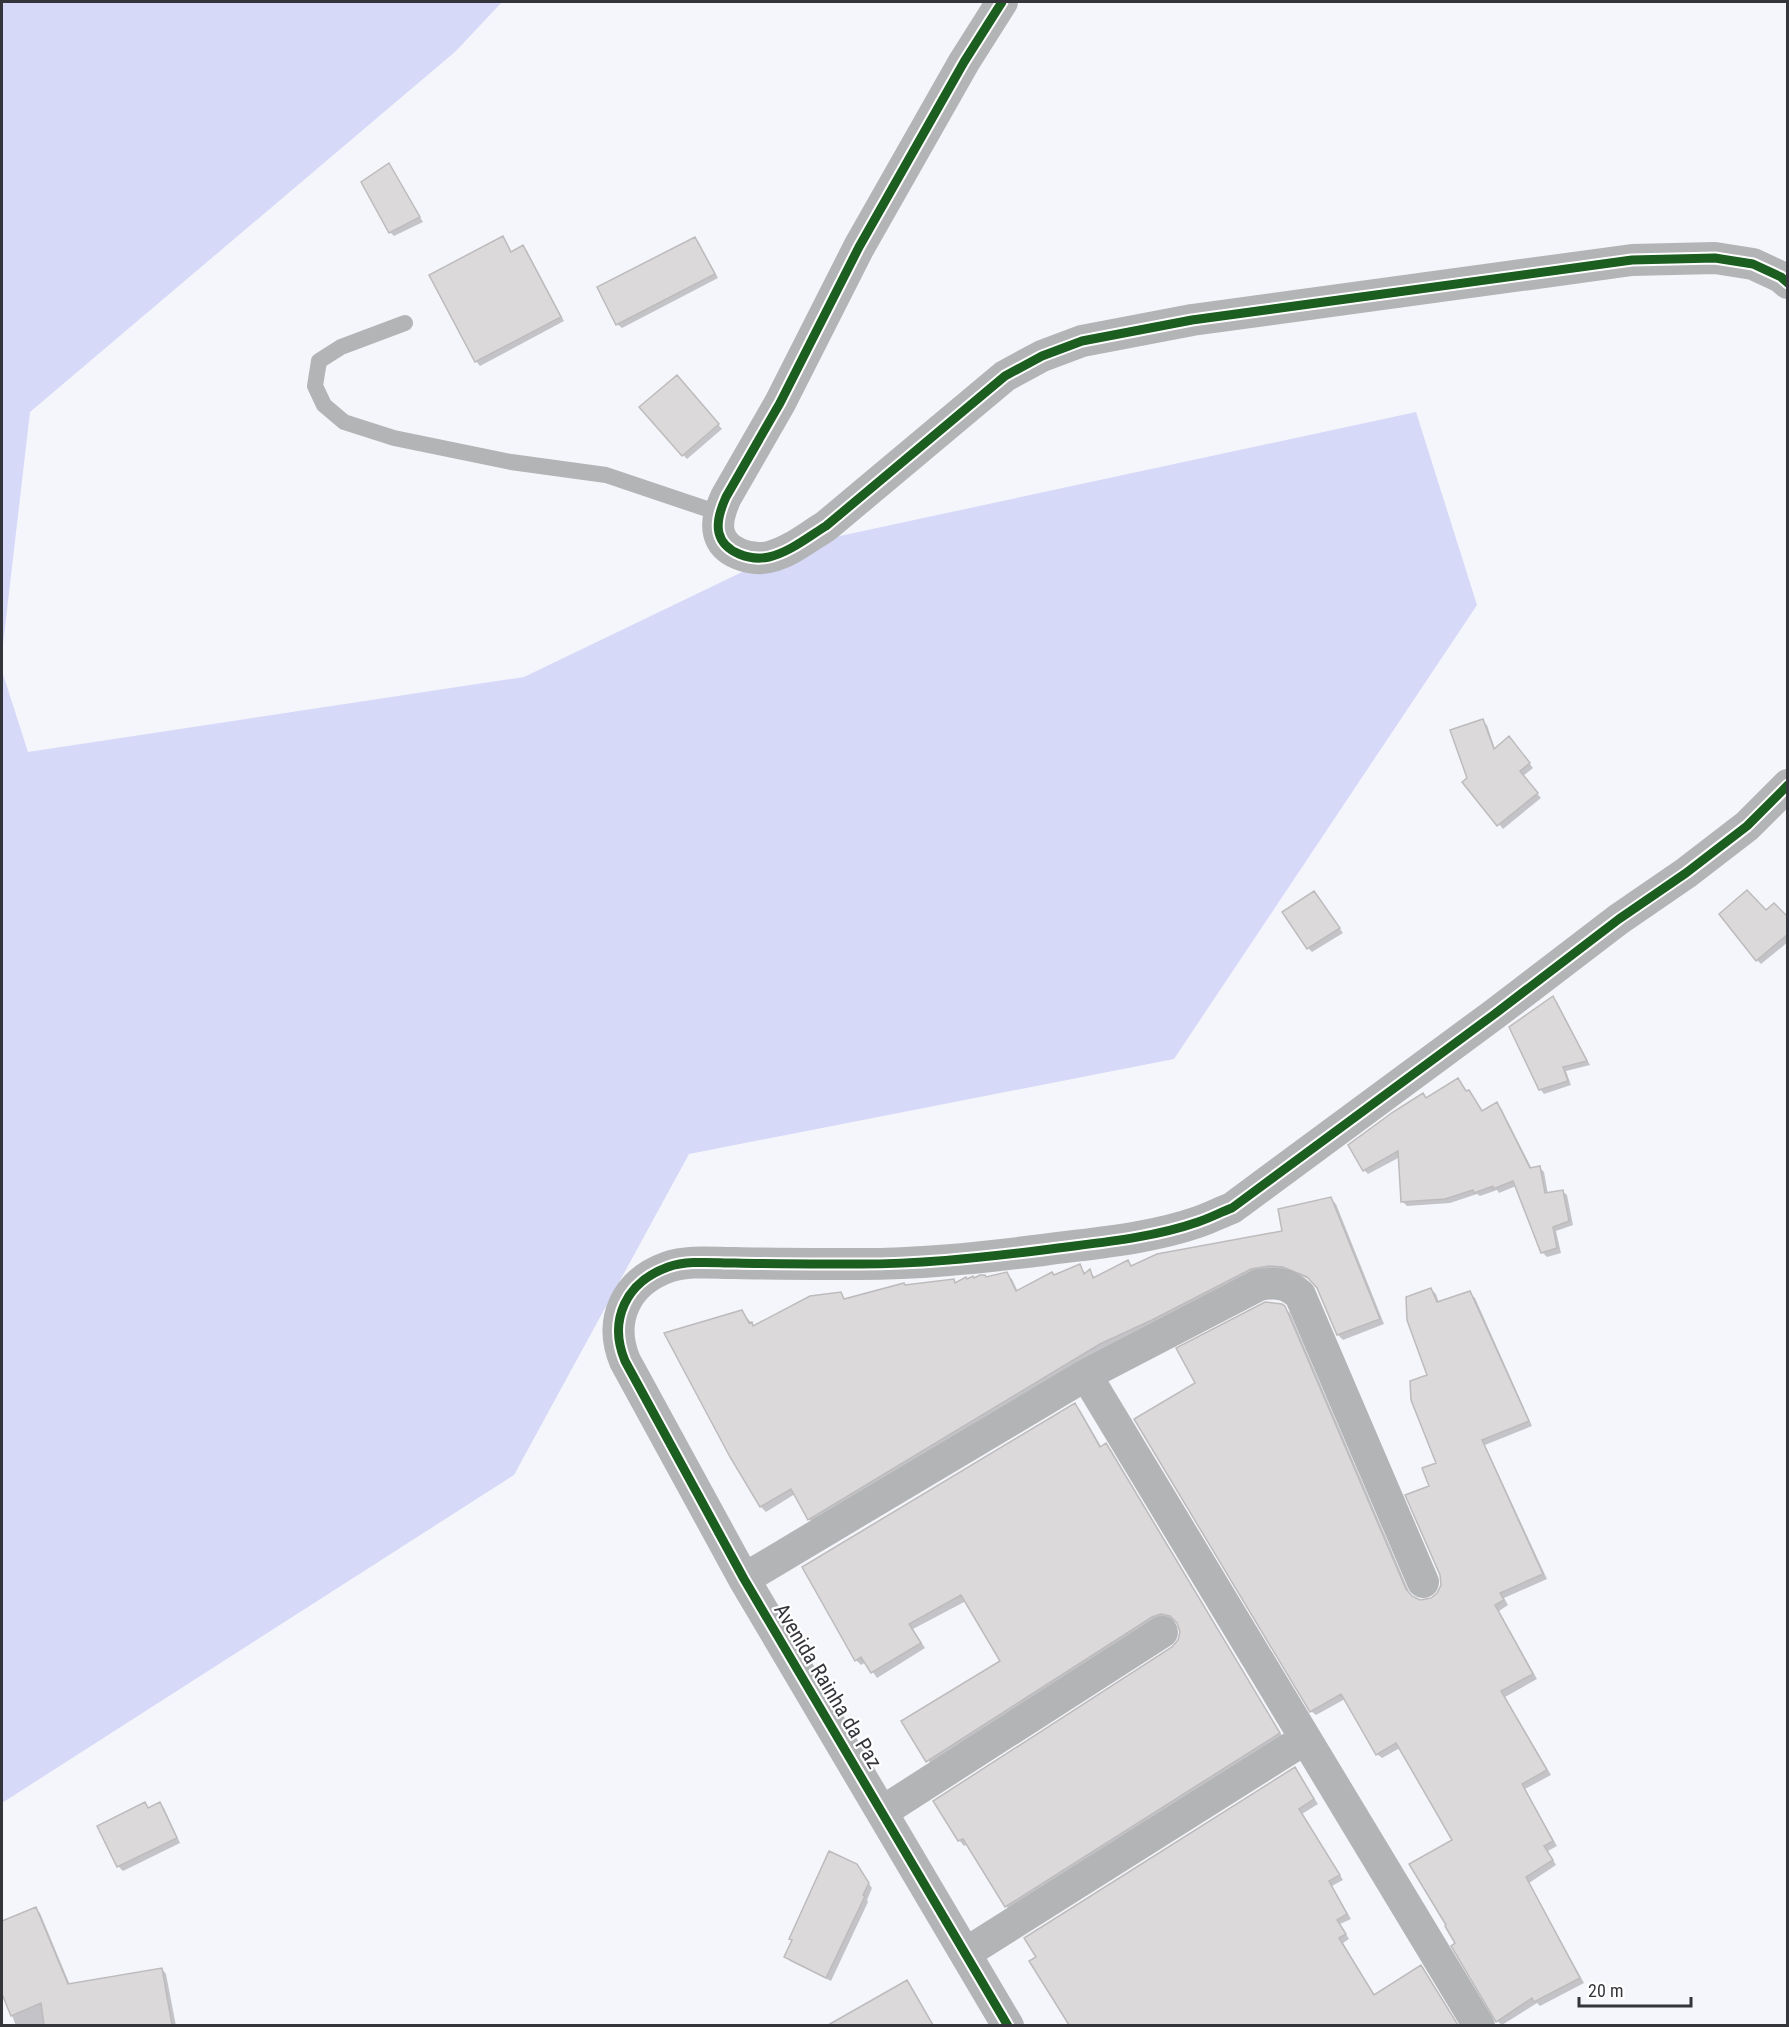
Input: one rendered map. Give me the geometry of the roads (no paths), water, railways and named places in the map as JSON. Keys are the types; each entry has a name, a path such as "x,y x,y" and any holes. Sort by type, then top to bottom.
{"street":[{"path":"1002,2 964,62 865,237 780,403 726,498 719,513 718,531 722,542 734,551 754,558 768,557 783,552 826,526 1005,376 1042,356 1082,341 1192,320 1632,260 1725,260 1752,264 1781,277 1788,283"},
{"name":"Avenida Rainha da Paz","path":"1008,2025 744,1579 625,1361 618,1340 622,1308 632,1291 648,1276 669,1267 696,1263 852,1264 973,1259 1130,1239 1197,1222 1232,1208 1483,1023 1619,919 1686,873 1747,826 1788,785"},
{"path":"744,1579 1086,1374 1259,1285 1272,1283 1292,1287 1300,1295 1423,1582"},
{"path":"1086,1374 1479,2025"},
{"path":"882,1812 1162,1632"},
{"path":"966,1953 1305,1740"}],"lane":[{"path":"405,323 341,347 319,361 315,386 324,405 344,422 406,441 511,462 606,476 719,513"}]}
